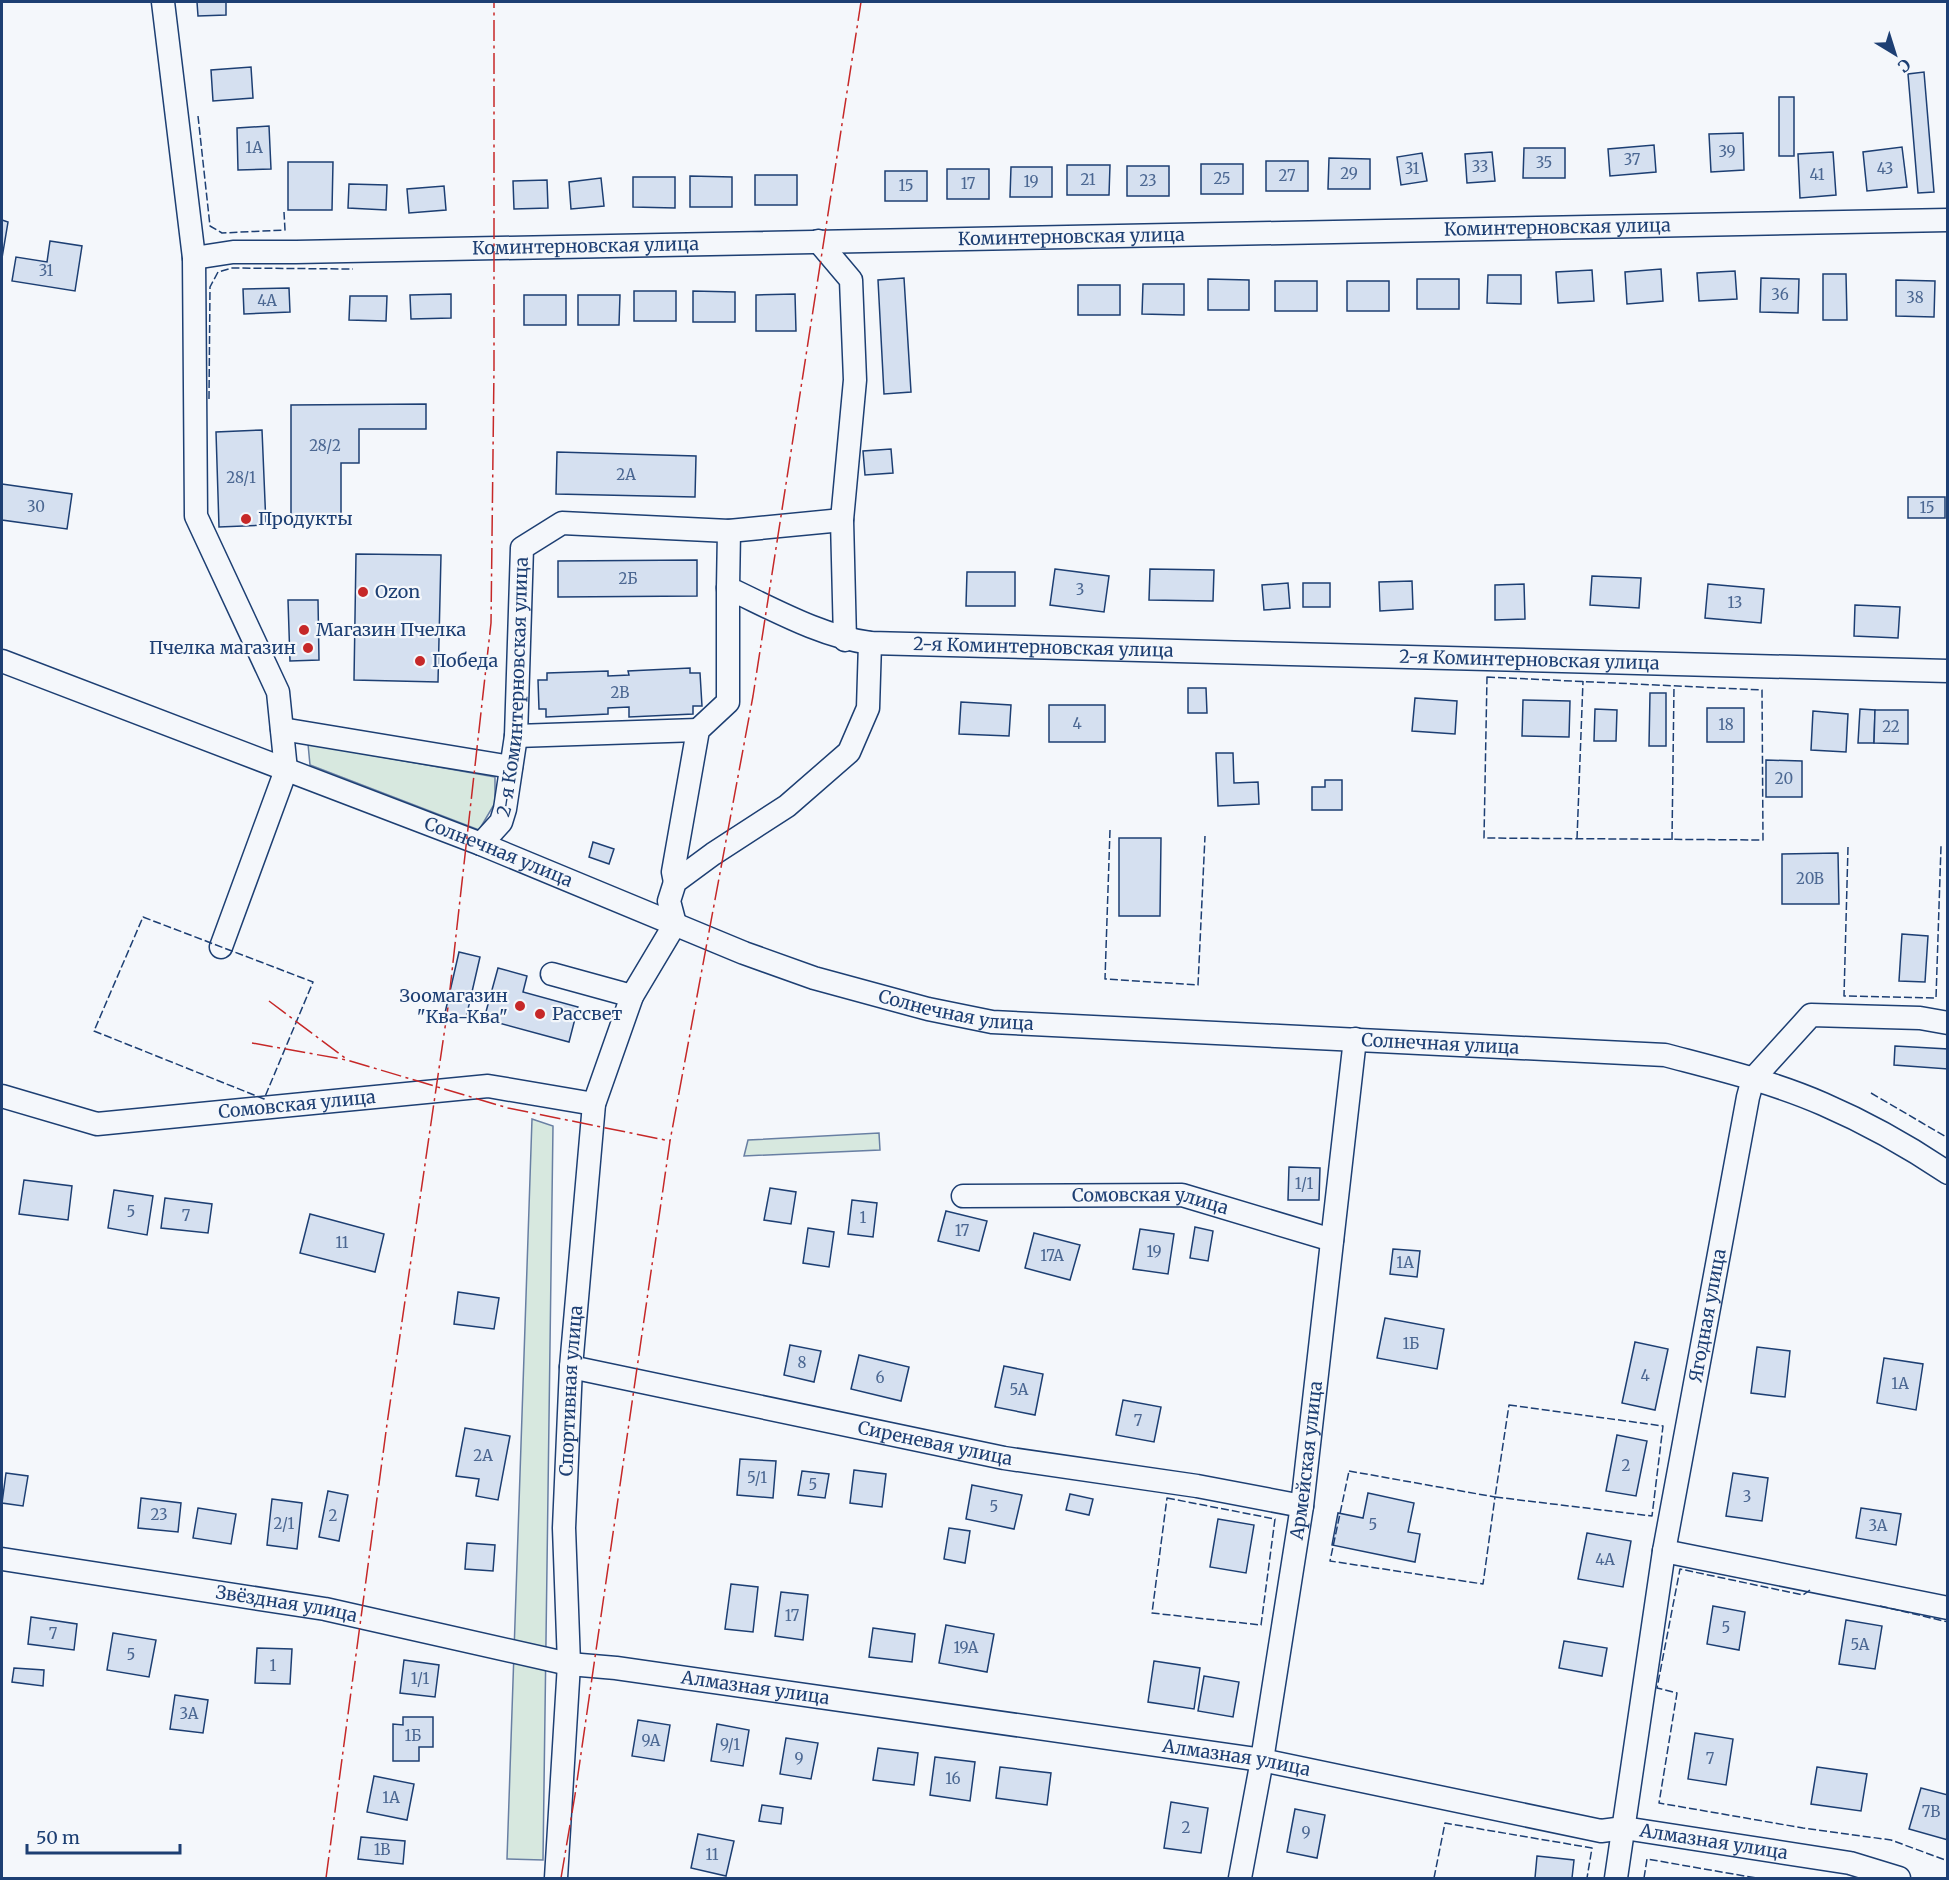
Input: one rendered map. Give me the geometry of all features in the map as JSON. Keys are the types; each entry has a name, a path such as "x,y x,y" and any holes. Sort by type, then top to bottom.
{"street":[{"path":"163,2 194,258 196,516 278,692 286,770 221,947"},
{"name":"Коминтерновская улица","path":"194,258 232,252 1947,220"},
{"path":"818,241 851,280 855,380 842,520 845,639"},
{"path":"675,924 669,901 675,882 673,872 698,730 728,702 729,531 842,520"},
{"name":"2-я Коминтерновская улица","path":"481,844 501,822 516,736 522,548 562,523 729,531"},
{"name":"2-я Коминтерновская улица","path":"728,588 845,639 870,644 1947,671"},
{"path":"675,882 713,854 787,806 849,752 868,708 870,644"},
{"name":"Солнечная улица","path":"2,661 481,844 744,953 814,978 873,995 992,1022 1665,1055 1753,1079 1822,1103 1908,1146 1947,1173"},
{"path":"282,729 511,768"},
{"path":"516,736 698,730"},
{"name":"Спортивная улица","path":"556,1878 569,1664 564,1528 571,1367 594,1104 632,996 675,924"},
{"path":"552,974 632,996"},
{"path":"1753,1079 1811,1015 1920,1018 1947,1023"},
{"name":"Армейская улица","path":"1240,1878 1262,1760 1302,1506 1354,1039"},
{"name":"Ягодная улица","path":"1616,1878 1664,1551 1753,1079"},
{"name":"Сомовская улица","path":"2,1096 97,1124 488,1086 594,1104"},
{"name":"Сомовская улица","path":"963,1196 1182,1195 1332,1240"},
{"name":"Сиреневая улица","path":"571,1367 1005,1458 1197,1486 1302,1506"},
{"path":"1664,1551 1947,1608"},
{"name":"Звёздная улица","path":"2,1559 326,1609 569,1664"},
{"name":"Алмазная улица","path":"569,1664 616,1668 1262,1760 1601,1831 1624,1828 1850,1863 1899,1878"}],"shaded area":[{"path":"308,744 495,777 495,803 479,830 310,765"},
{"path":"532,1119 553,1126 543,1860 507,1859"},
{"path":"879,1133 880,1150 744,1156 748,1140"}],"building":[{"path":"197,2 226,2 226,15 198,16"},
{"path":"251,67 253,98 213,101 211,70"},
{"path":"1924,72 1934,192 1918,193 1908,74"},
{"path":"1779,97 1794,97 1794,156 1779,156"},
{"path":"269,126 271,169 238,170 237,128"},
{"path":"1743,133 1744,170 1711,172 1709,134"},
{"path":"1654,145 1656,172 1610,176 1608,149"},
{"path":"1902,147 1907,187 1867,191 1863,152"},
{"path":"1524,148 1565,148 1565,178 1523,178"},
{"path":"1492,152 1495,181 1467,183 1465,154"},
{"path":"1833,152 1836,195 1800,198 1798,154"},
{"path":"1422,153 1427,181 1401,185 1397,157"},
{"path":"1329,158 1370,159 1370,189 1328,189"},
{"path":"1266,161 1308,161 1308,191 1266,191"},
{"path":"288,162 333,162 332,210 288,210"},
{"path":"1201,164 1243,164 1243,194 1201,194"},
{"path":"1067,165 1110,165 1109,195 1067,195"},
{"path":"1127,166 1169,166 1169,196 1127,196"},
{"path":"1011,167 1052,167 1052,197 1010,197"},
{"path":"947,169 989,169 989,199 947,199"},
{"path":"885,171 927,171 927,201 885,201"},
{"path":"755,175 797,175 797,205 755,205"},
{"path":"690,176 732,177 732,207 690,207"},
{"path":"633,177 675,177 675,208 633,207"},
{"path":"601,178 604,206 571,209 569,182"},
{"path":"547,180 548,208 514,209 513,181"},
{"path":"349,184 387,185 386,210 348,208"},
{"path":"444,186 446,210 409,213 407,189"},
{"path":"2,220 8,222 2,258"},
{"path":"50,241 82,246 75,291 12,281 16,257 47,262"},
{"path":"1661,269 1663,301 1627,304 1625,272"},
{"path":"1592,270 1594,301 1558,303 1556,272"},
{"path":"1735,271 1737,299 1699,301 1697,273"},
{"path":"1823,274 1846,274 1847,320 1823,320"},
{"path":"1488,275 1521,275 1521,304 1487,303"},
{"path":"904,278 911,392 884,394 878,280"},
{"path":"1761,278 1799,279 1798,313 1760,312"},
{"path":"1208,279 1249,280 1249,310 1208,310"},
{"path":"1417,279 1459,279 1459,309 1417,309"},
{"path":"1896,280 1935,281 1934,317 1896,316"},
{"path":"1275,281 1317,281 1317,311 1275,311"},
{"path":"1347,281 1389,281 1389,311 1347,311"},
{"path":"1143,284 1184,284 1184,315 1142,314"},
{"path":"1078,285 1120,285 1120,315 1078,315"},
{"path":"289,288 290,312 244,314 243,289"},
{"path":"634,291 676,291 676,321 634,321"},
{"path":"693,291 735,292 735,322 693,322"},
{"path":"451,294 451,318 411,319 410,295"},
{"path":"795,294 796,331 756,331 756,295"},
{"path":"524,295 566,295 566,325 524,325"},
{"path":"578,295 620,295 619,325 578,325"},
{"path":"350,296 387,296 386,321 349,320"},
{"path":"426,404 426,429 359,429 359,463 341,463 341,520 291,520 291,405"},
{"path":"262,430 266,525 219,527 216,432"},
{"path":"891,449 893,473 865,475 863,451"},
{"path":"557,452 696,456 695,497 556,494"},
{"path":"2,484 72,494 67,529 2,520"},
{"path":"1908,497 1945,497 1945,518 1908,518"},
{"path":"356,554 441,555 438,682 354,680"},
{"path":"697,560 697,596 558,597 558,561"},
{"path":"1055,569 1109,576 1104,612 1050,605"},
{"path":"1150,569 1214,570 1213,601 1149,600"},
{"path":"967,572 1015,572 1015,606 966,606"},
{"path":"1592,576 1641,578 1639,608 1590,605"},
{"path":"1412,581 1413,609 1380,611 1379,582"},
{"path":"1288,583 1290,608 1264,610 1262,585"},
{"path":"1303,583 1330,583 1330,607 1303,607"},
{"path":"1524,584 1525,619 1495,620 1495,585"},
{"path":"1708,584 1764,589 1761,623 1705,618"},
{"name":"Магазин Пчелка","path":"288,600 318,600 319,660 290,661"},
{"path":"1855,605 1900,607 1898,638 1854,636"},
{"path":"690,668 690,673 700,673 702,706 693,706 693,714 629,717 629,707 608,708 608,714 546,717 546,709 539,709 538,680 547,680 547,673 608,671 608,676 629,675 628,671"},
{"path":"1188,688 1206,688 1207,713 1188,713"},
{"path":"1650,693 1666,693 1666,746 1649,746"},
{"path":"1415,698 1457,701 1455,734 1412,731"},
{"path":"1523,700 1570,701 1569,737 1522,736"},
{"path":"961,702 1011,705 1009,736 959,734"},
{"path":"1049,705 1105,705 1105,742 1049,742"},
{"path":"1707,708 1744,708 1744,742 1707,742"},
{"path":"1595,709 1617,710 1616,741 1594,741"},
{"path":"1860,709 1875,710 1874,743 1858,743"},
{"path":"1875,710 1908,710 1908,744 1874,743"},
{"path":"1813,711 1848,714 1846,752 1811,750"},
{"path":"1216,753 1233,753 1234,783 1258,782 1259,804 1218,806"},
{"path":"1766,760 1802,761 1802,797 1766,797"},
{"path":"1325,780 1342,780 1342,810 1312,810 1312,787 1325,787"},
{"path":"1119,838 1161,838 1160,916 1119,916"},
{"path":"593,842 614,849 609,864 589,857"},
{"path":"1838,853 1839,904 1782,904 1782,854"},
{"path":"1902,934 1928,936 1925,982 1899,981"},
{"path":"459,952 480,957 466,1018 445,1013"},
{"path":"498,968 527,976 523,992 578,1007 569,1042 484,1019"},
{"path":"1895,1046 1948,1049 1948,1069 1894,1065"},
{"path":"1289,1167 1320,1168 1319,1200 1288,1200"},
{"path":"24,1180 72,1186 68,1220 19,1214"},
{"path":"770,1188 796,1192 791,1224 764,1220"},
{"path":"114,1190 153,1196 147,1235 108,1228"},
{"path":"165,1198 212,1204 208,1233 161,1228"},
{"path":"852,1200 877,1203 873,1237 848,1234"},
{"path":"946,1211 987,1221 979,1251 938,1241"},
{"path":"310,1214 384,1234 375,1272 300,1253"},
{"path":"1195,1227 1213,1231 1208,1261 1190,1258"},
{"path":"808,1228 834,1232 829,1267 803,1263"},
{"path":"1140,1229 1174,1234 1168,1274 1133,1269"},
{"path":"1034,1233 1080,1245 1070,1280 1025,1268"},
{"path":"1393,1249 1420,1251 1417,1277 1390,1274"},
{"path":"458,1292 499,1298 494,1329 454,1324"},
{"path":"1385,1318 1444,1329 1437,1369 1377,1358"},
{"path":"1635,1342 1668,1349 1655,1410 1622,1403"},
{"path":"790,1345 821,1351 814,1382 784,1375"},
{"path":"1757,1347 1790,1351 1785,1397 1751,1393"},
{"path":"859,1355 909,1367 901,1401 851,1389"},
{"path":"1884,1358 1923,1364 1916,1410 1877,1403"},
{"path":"1004,1366 1043,1374 1035,1415 995,1407"},
{"path":"1123,1400 1161,1407 1154,1442 1116,1435"},
{"path":"465,1428 510,1436 498,1500 476,1496 479,1479 456,1476"},
{"path":"1617,1435 1647,1441 1636,1496 1606,1491"},
{"path":"740,1459 776,1461 773,1498 737,1495"},
{"path":"854,1470 886,1474 882,1507 850,1503"},
{"path":"802,1471 829,1474 825,1498 798,1495"},
{"path":"6,1473 28,1476 23,1506 2,1503"},
{"path":"1733,1473 1768,1478 1762,1521 1726,1516"},
{"path":"972,1485 1022,1495 1014,1529 966,1519"},
{"path":"328,1491 348,1495 339,1541 319,1537"},
{"path":"1368,1493 1414,1503 1408,1532 1420,1534 1415,1562 1332,1545 1338,1513 1363,1518"},
{"path":"1070,1494 1093,1499 1089,1515 1066,1510"},
{"path":"141,1498 181,1503 178,1532 138,1528"},
{"path":"272,1499 302,1503 297,1549 267,1545"},
{"path":"198,1508 236,1514 231,1544 193,1538"},
{"path":"1861,1508 1901,1514 1896,1545 1856,1538"},
{"path":"1218,1519 1254,1525 1246,1573 1210,1567"},
{"path":"949,1528 970,1531 965,1563 944,1559"},
{"path":"1587,1533 1631,1541 1623,1587 1578,1579"},
{"path":"467,1543 495,1545 493,1571 465,1569"},
{"path":"731,1584 758,1587 753,1632 725,1629"},
{"path":"781,1592 808,1595 803,1640 775,1636"},
{"path":"1713,1606 1745,1612 1739,1650 1707,1644"},
{"path":"31,1617 77,1624 74,1650 28,1644"},
{"path":"1846,1620 1882,1626 1875,1669 1839,1664"},
{"path":"946,1625 994,1634 987,1672 939,1663"},
{"path":"873,1628 915,1634 912,1662 869,1657"},
{"path":"113,1633 156,1640 149,1677 107,1670"},
{"path":"1564,1641 1607,1648 1602,1676 1559,1668"},
{"path":"257,1648 292,1649 290,1684 255,1683"},
{"path":"404,1660 439,1665 435,1697 400,1693"},
{"path":"1154,1661 1200,1668 1194,1709 1148,1702"},
{"path":"14,1668 44,1670 43,1686 12,1682"},
{"path":"1204,1676 1239,1682 1233,1717 1198,1711"},
{"path":"175,1695 208,1700 203,1733 170,1729"},
{"path":"403,1717 433,1717 433,1747 419,1747 419,1761 393,1761 393,1724 403,1725"},
{"path":"638,1720 670,1725 664,1761 632,1756"},
{"path":"717,1724 749,1730 743,1766 711,1761"},
{"path":"1695,1733 1733,1739 1726,1785 1688,1779"},
{"path":"786,1738 818,1743 811,1779 780,1774"},
{"path":"878,1748 918,1753 914,1785 873,1780"},
{"path":"935,1757 975,1762 970,1801 930,1795"},
{"path":"1000,1767 1051,1773 1047,1805 996,1798"},
{"path":"1817,1767 1867,1774 1861,1811 1811,1804"},
{"path":"374,1776 414,1784 407,1820 367,1812"},
{"path":"1921,1788 1948,1795 1948,1840 1909,1829"},
{"path":"1171,1802 1208,1808 1201,1853 1164,1848"},
{"path":"762,1805 783,1808 781,1824 759,1821"},
{"path":"1295,1809 1325,1815 1317,1858 1287,1852"},
{"path":"698,1834 734,1841 726,1876 691,1868"},
{"path":"361,1837 405,1841 403,1864 358,1859"},
{"path":"1537,1856 1574,1860 1572,1878 1535,1878"}],"fence":[{"path":"198,116 210,226 222,233 285,230 284,212"},
{"path":"209,399 210,287 218,272 232,268 353,269"},
{"path":"1487,677 1762,690 1763,840 1484,838 1487,677"},
{"path":"1577,839 1583,681"},
{"path":"1672,840 1674,686"},
{"path":"1110,830 1105,979 1198,985 1205,836"},
{"path":"1848,847 1844,996 1936,998 1941,846"},
{"path":"143,917 313,982 264,1099 94,1031 143,917"},
{"path":"1871,1093 1948,1138"},
{"path":"1509,1405 1663,1426 1652,1516 1495,1497 1509,1405"},
{"path":"1349,1471 1495,1497 1483,1584 1330,1561 1349,1471"},
{"path":"1167,1498 1275,1519 1261,1625 1152,1613 1167,1498"},
{"path":"1810,1590 1803,1595 1680,1569 1657,1688 1677,1693 1659,1803 1803,1828 1891,1840 1948,1861"},
{"path":"1880,1606 1948,1622"},
{"path":"1434,1878 1445,1823 1592,1848 1587,1878"},
{"path":"1644,1878 1647,1859 1756,1878"}],"power":[{"path":"326,1878 387,1424 448,1007 491,623 494,2"},
{"path":"561,1878 670,1141 753,696 861,2"},
{"path":"269,1001 345,1058"},
{"path":"252,1043 347,1060 508,1108 670,1141"}],"place":[{"name":"Продукты","path":"246,519"},
{"name":"Ozon","path":"363,592"},
{"name":"Магазин Пчелка","path":"304,630"},
{"name":"Пчелка магазин","path":"308,648"},
{"name":"Победа","path":"420,661"},
{"name":"Зоомагазин \"Ква-Ква\"","path":"520,1006"},
{"name":"Рассвет","path":"540,1014"}]}
